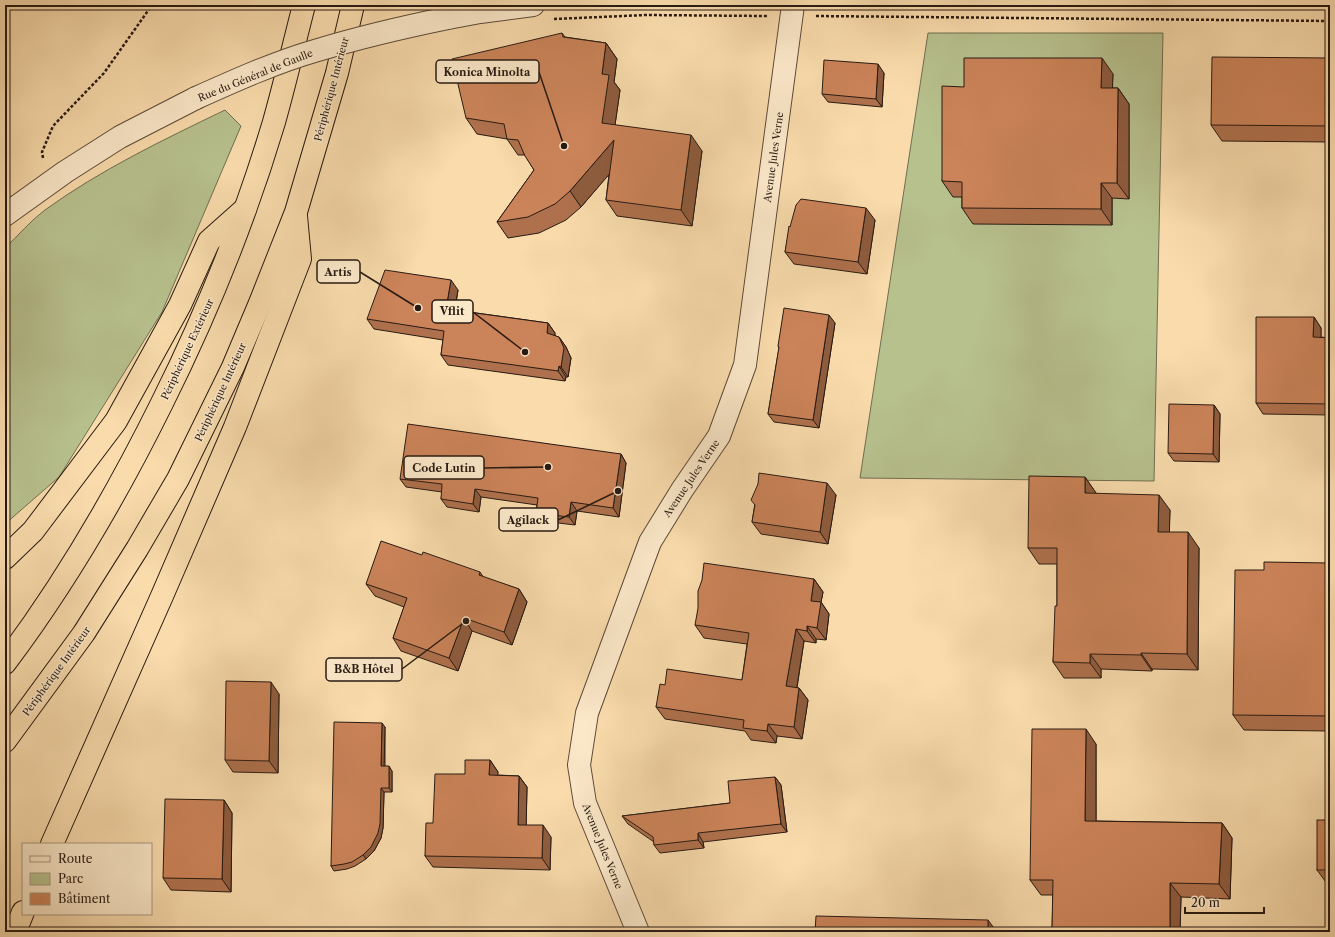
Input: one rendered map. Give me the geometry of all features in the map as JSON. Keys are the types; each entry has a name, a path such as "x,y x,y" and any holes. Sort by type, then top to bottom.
{"highway":[{"name":"Périphérique Extérieur","path":"5,663 67,574 100,522 143,441 202,320 246,208 274,121 304,5"},
{"name":"Périphérique Intérieur","path":"5,741 84,633 137,549 178,479 232,368 260,303 296,212 337,73 352,5"},
{"path":"5,558 32,531 116,421 180,305 209,241 246,208"},
{"path":"52,843 232,434 300,259 296,212"},
{"path":"15,932 22,914"}],"street":[{"name":"Rue du Général de Gaulle","path":"5,215 65,172 120,136 196,98 246,76 317,50 388,31 480,12 533,5"},
{"name":"Avenue Jules Verne","path":"638,932 585,803 579,765 587,713 650,542 682,490 719,436 745,365 792,10"}],"path":[{"path":"43,163 42,152 53,126 104,74 152,5"},
{"path":"550,19 792,10 1330,21"}],"green space":[{"path":"928,33 1163,33 1154,481 860,478"},
{"path":"225,110 241,126 162,312 59,477 5,524 5,248 40,214 66,195 155,144"}],"building":[{"path":"562,33 563,37 606,43 602,74 609,75 602,123 691,135 681,210 606,200 614,140 570,191 555,204 528,217 497,222 534,170 525,156 518,140 507,139 504,124 466,118 452,59"},
{"path":"1212,57 1330,58 1330,126 1211,125"},
{"path":"964,58 1102,58 1101,88 1118,88 1117,183 1101,183 1101,209 962,208 962,182 942,181 942,86 964,87"},
{"path":"824,60 878,64 876,99 822,94"},
{"path":"801,199 866,208 858,262 785,252 789,226 790,227 796,205"},
{"path":"385,270 451,280 446,309 548,323 547,333 559,337 564,348 561,367 559,366 558,371 441,355 444,331 367,319"},
{"path":"784,308 829,315 813,420 768,414"},
{"path":"1256,317 1314,317 1313,337 1330,338 1330,404 1256,403"},
{"path":"1169,404 1214,405 1213,454 1168,453"},
{"path":"408,424 621,454 613,508 571,502 569,517 536,513 538,498 475,489 473,504 441,499 442,484 400,479"},
{"path":"759,473 827,483 820,532 752,522 755,505 751,500 758,484"},
{"path":"1029,476 1085,477 1085,493 1159,495 1158,532 1188,532 1187,654 1090,654 1090,663 1053,662 1055,606 1057,606 1057,548 1028,548"},
{"path":"381,541 422,555 423,552 480,572 479,575 519,589 504,632 464,618 449,658 393,638 407,598 366,584"},
{"path":"1264,562 1330,563 1330,716 1233,715 1235,570 1264,570"},
{"path":"704,563 814,579 811,601 821,602 817,628 807,626 807,631 796,629 786,686 799,688 794,727 768,724 767,731 743,728 744,720 656,707 660,684 665,685 667,669 742,680 749,633 695,625 698,608 698,591 702,580"},
{"path":"226,681 271,682 269,761 225,760"},
{"path":"334,722 382,723 381,766 389,766 389,788 381,788 380,824 378,833 371,847 363,855 352,862 331,866"},
{"path":"1032,729 1086,729 1085,821 1222,823 1219,884 1170,883 1170,931 1068,932 1052,929 1053,880 1030,880"},
{"path":"465,760 490,760 489,775 519,776 518,825 543,825 542,858 425,856 426,823 433,823 435,774 465,774"},
{"path":"775,777 781,824 698,833 698,840 654,845 653,837 622,816 730,803 728,781"},
{"path":"165,799 224,800 222,879 163,878"},
{"path":"1317,820 1330,820 1330,870 1317,870"},
{"path":"816,916 988,920 988,932 815,932"}],"place":[{"name":"Konica Minolta","path":"564,146"},
{"name":"Artis","path":"418,308"},
{"name":"Vflit","path":"525,352"},
{"name":"Code Lutin","path":"548,467"},
{"name":"Agilack","path":"618,491"},
{"name":"B&B Hôtel","path":"466,621"}]}
